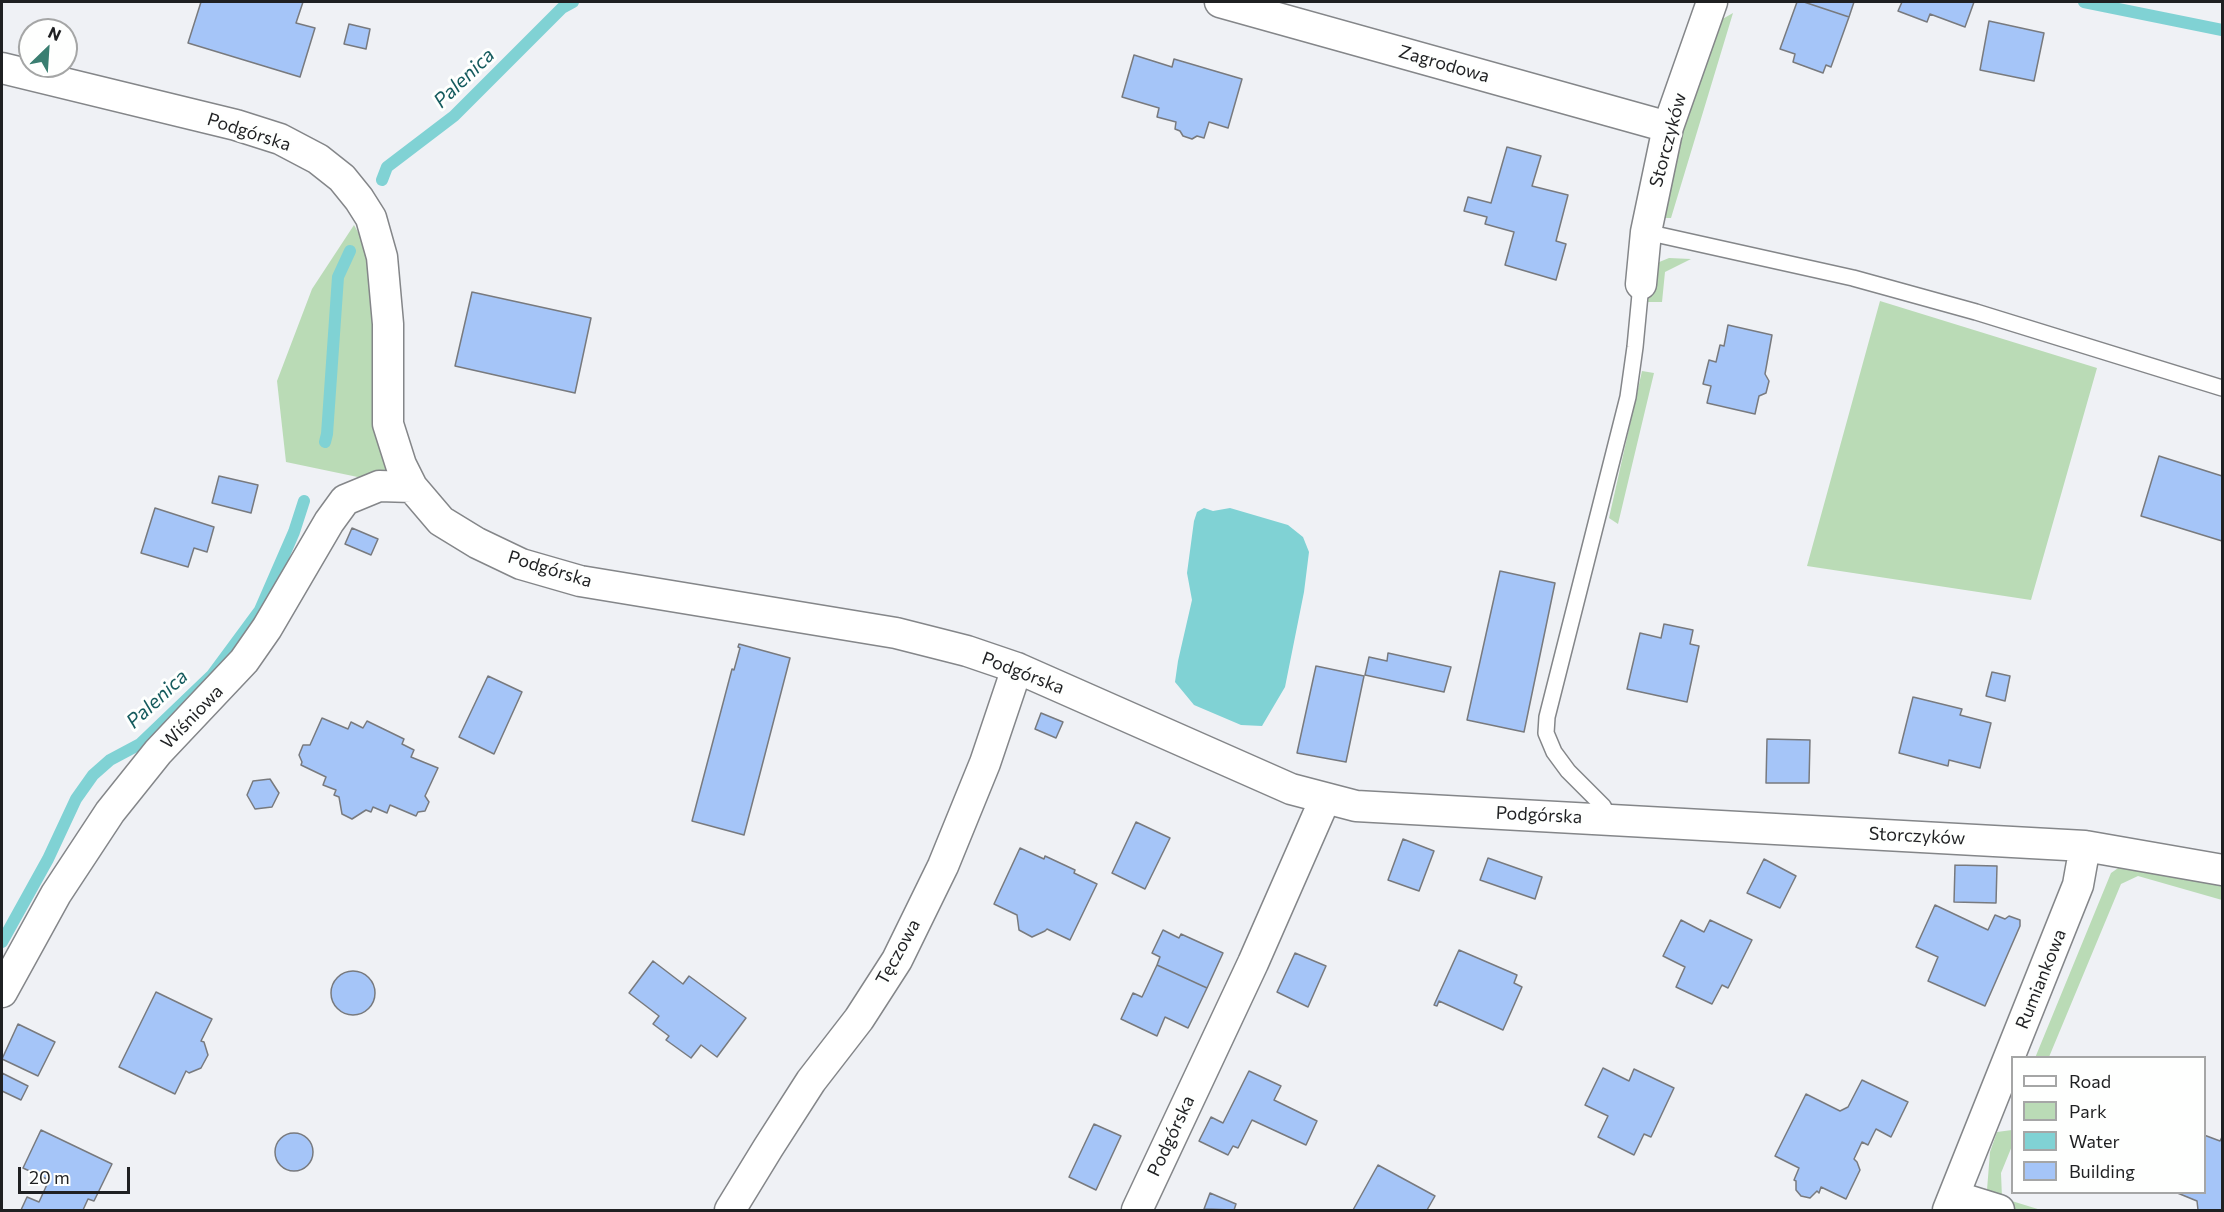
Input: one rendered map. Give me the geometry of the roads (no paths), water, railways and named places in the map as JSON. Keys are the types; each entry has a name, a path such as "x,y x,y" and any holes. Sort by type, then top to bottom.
{"street":[{"name":"Zagrodowa","path":"1220,2 1668,128"},
{"name":"Storczyków","path":"1641,284 1646,232 1668,128 1712,2"},
{"name":"Podgórska","path":"2,68 236,125 280,139 318,159 342,177 371,218 382,257 388,324 388,424 401,465 412,487 441,520 477,543 521,564 580,580 896,633 967,651 1017,668 1291,789 1325,799 1356,806 1610,819"},
{"name":"Wiśniowa","path":"2,992 56,894 110,812 158,752 244,661 267,628 328,522 345,500 380,486 412,487"},
{"name":"Tęczowa","path":"730,1210 812,1081 859,1019 897,960 943,866 981,774 1017,668"},
{"name":"Podgórska","path":"1137,1210 1248,974 1325,799"},
{"name":"Storczyków","path":"1610,819 2085,846 2223,870"},
{"name":"Rumiankowa","path":"1951,1203 2078,885 2085,846"},
{"path":"1951,1203 1999,1210"}],"lane":[{"path":"1646,232 1864,281 1976,312 2223,388"},
{"path":"1610,819 1603,806 1568,771 1554,752 1546,733 1547,717 1628,396 1641,284"}],"water":[{"path":"1204,508 1213,511 1230,508 1288,525 1303,537 1309,552 1304,592 1285,687 1262,726 1241,725 1194,705 1175,682 1192,600 1187,573 1194,521 1197,512"}],"waterway":[{"name":"Palenica","path":"382,180 387,167 454,116 562,8 573,2"},
{"path":"2084,2 2222,30"},
{"name":"Palenica","path":"325,442 338,277 350,251"},
{"name":"Palenica","path":"2,942 48,859 76,799 93,775 110,760 140,744 212,675 260,610 294,532 304,501"}]}
